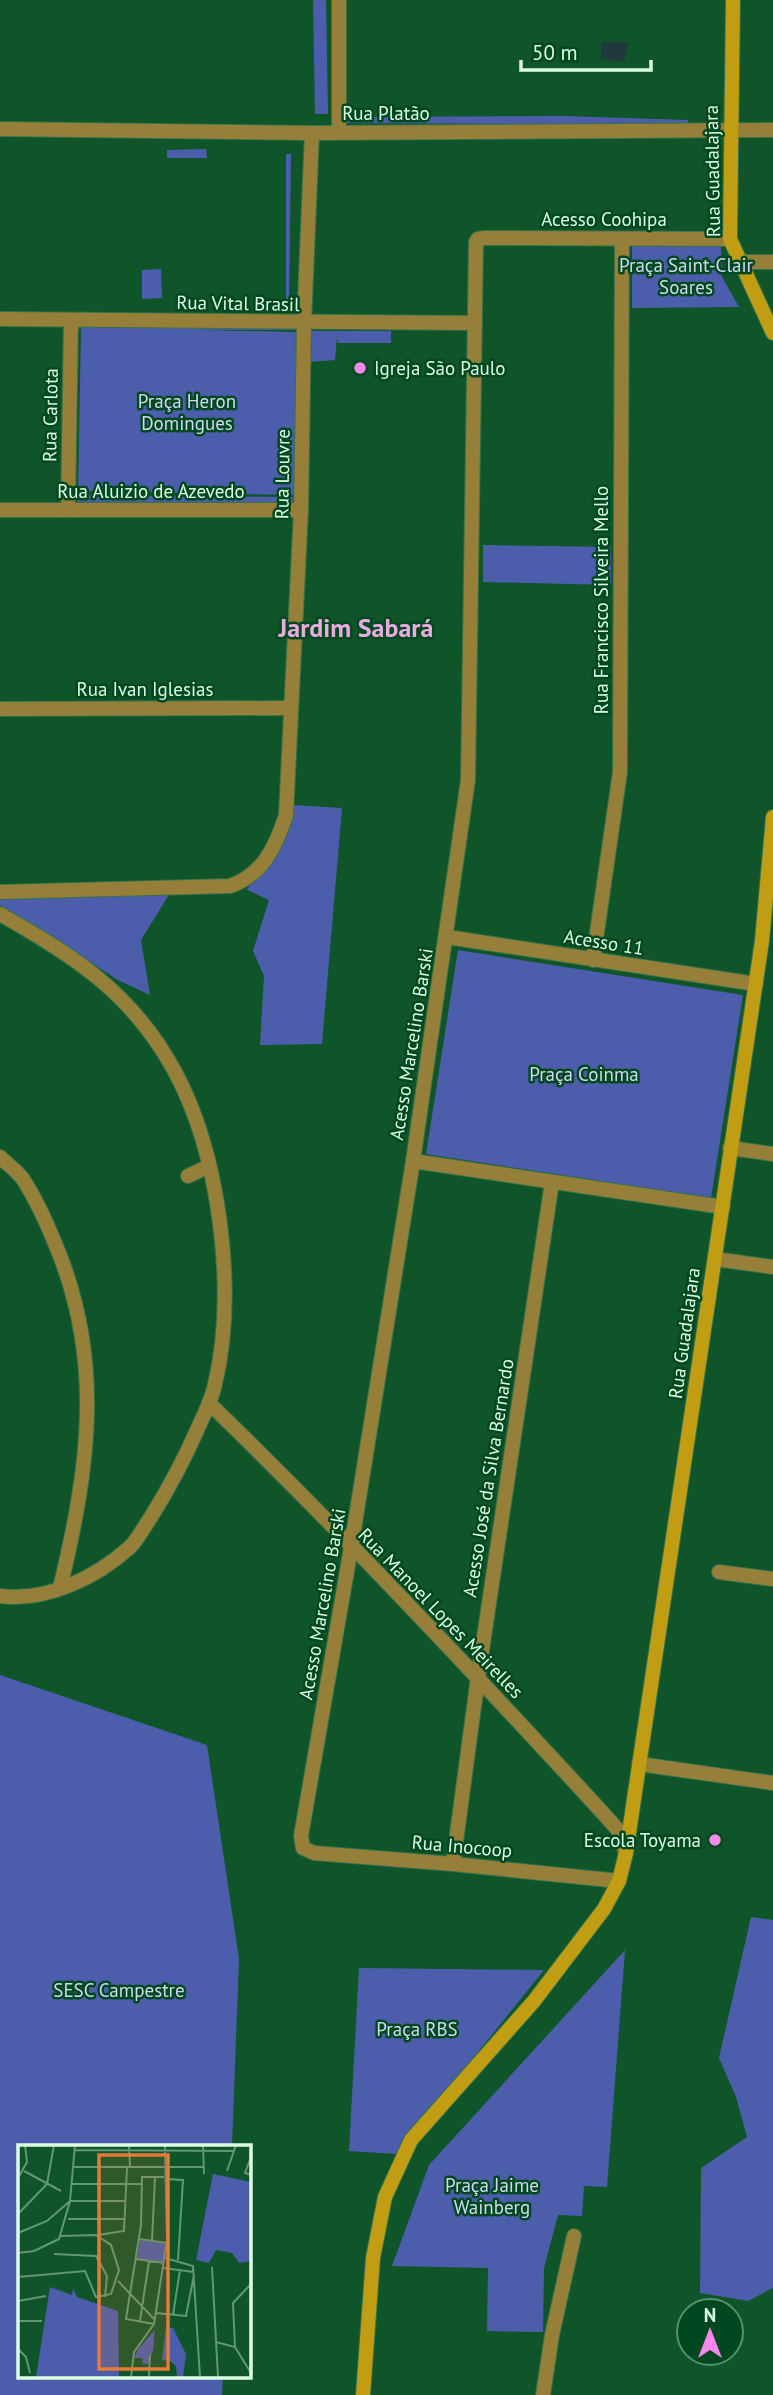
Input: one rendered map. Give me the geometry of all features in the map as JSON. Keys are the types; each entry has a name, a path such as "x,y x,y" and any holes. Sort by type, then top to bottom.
{"main road":[{"name":"Rua Guadalajara","path":"733,0 730,239 773,333"},
{"name":"Rua Guadalajara","path":"363,2395 373,2258 385,2197 411,2140 534,2001 604,1909 619,1881 626,1853 756,984 773,817"}],"street":[{"path":"339,0 339,132"},
{"name":"Rua Platão","path":"0,129 312,133 773,130"},
{"name":"Rua Louvre","path":"0,892 230,886 243,882 276,845 286,815 301,510 304,323 312,133"},
{"name":"Acesso Coohipa","path":"478,239 730,239"},
{"name":"Acesso Marcelino Barski","path":"303,1848 301,1836 351,1548 413,1161 468,780 475,246 478,239"},
{"name":"Rua Francisco Silveira Mello","path":"593,960 620,772 622,239"},
{"path":"739,262 773,262"},
{"name":"Rua Vital Brasil","path":"0,319 475,323"},
{"name":"Rua Carlota","path":"68,510 71,320"},
{"name":"Rua Aluizio de Azevedo","path":"0,510 301,510"},
{"name":"Rua Ivan Iglesias","path":"0,709 291,708"},
{"path":"0,914 99,977 131,1006 156,1038 176,1073 209,1166 223,1233 225,1278 219,1362 209,1403 173,1483 132,1546 98,1573 60,1588 38,1595 0,1596"},
{"name":"Acesso 11","path":"447,937 756,984"},
{"path":"730,1148 773,1154"},
{"path":"0,1157 22,1177 49,1228 70,1278 86,1354 87,1436 76,1523 60,1588"},
{"path":"413,1161 723,1207"},
{"path":"188,1176 209,1166"},
{"name":"Acesso José da Silva Bernardo","path":"453,1864 478,1677 552,1182"},
{"path":"715,1259 773,1267"},
{"name":"Rua Manoel Lopes Meirelles","path":"209,1403 271,1462 478,1677 618,1830 626,1853"},
{"path":"719,1572 773,1579"},
{"path":"639,1764 773,1783"},
{"name":"Rua Inocoop","path":"303,1848 314,1853 619,1881"},
{"path":"542,2395 552,2334 574,2236"}],"green space":[{"path":"313,0 326,0 328,114 315,114"},
{"path":"564,116 688,120 689,125 346,123 347,117"},
{"path":"206,149 207,158 167,158 167,150"},
{"path":"286,154 291,154 289,307 286,307"},
{"name":"Praça Saint-Clair Soares","path":"632,245 721,245 722,277 739,307 632,308"},
{"path":"161,269 162,298 142,299 142,270"},
{"name":"Praça Heron Domingues","path":"73,322 294,326 295,330 199,330 297,332 294,495 78,491 81,329 74,328"},
{"path":"308,331 391,331 391,343 338,343 337,338 335,360 308,362"},
{"path":"77,495 293,497 293,504 77,505"},
{"path":"483,545 611,547 611,585 483,582"},
{"path":"294,805 342,808 322,1044 260,1045 264,976 253,951 269,900 247,890"},
{"path":"170,893 141,940 150,995 118,980 0,905 0,898"},
{"name":"Praça Coinma","path":"458,950 743,995 711,1198 426,1154"},
{"name":"SESC Campestre","path":"0,1675 207,1745 239,1959 232,2145 18,2145 18,2378 223,2378 222,2395 0,2395"},
{"path":"751,1917 773,1920 773,2288 748,2301 745,2297 700,2293 701,2168 747,2137 736,2097 719,2058"},
{"name":"Praça Jaime Wainberg","path":"625,1950 607,2187 584,2186 582,2216 558,2215 544,2268 543,2332 487,2331 488,2268 392,2266 429,2165"},
{"name":"Praça RBS","path":"359,1968 544,1970 396,2154 349,2151"}],"shaded area":[{"path":"601,42 628,42 624,62 601,59"}],"place":[{"name":"Igreja São Paulo","path":"360,368"},
{"name":"Escola Toyama","path":"715,1840"}],"district":[{"name":"Jardim Sabará","path":"356,627"}]}
